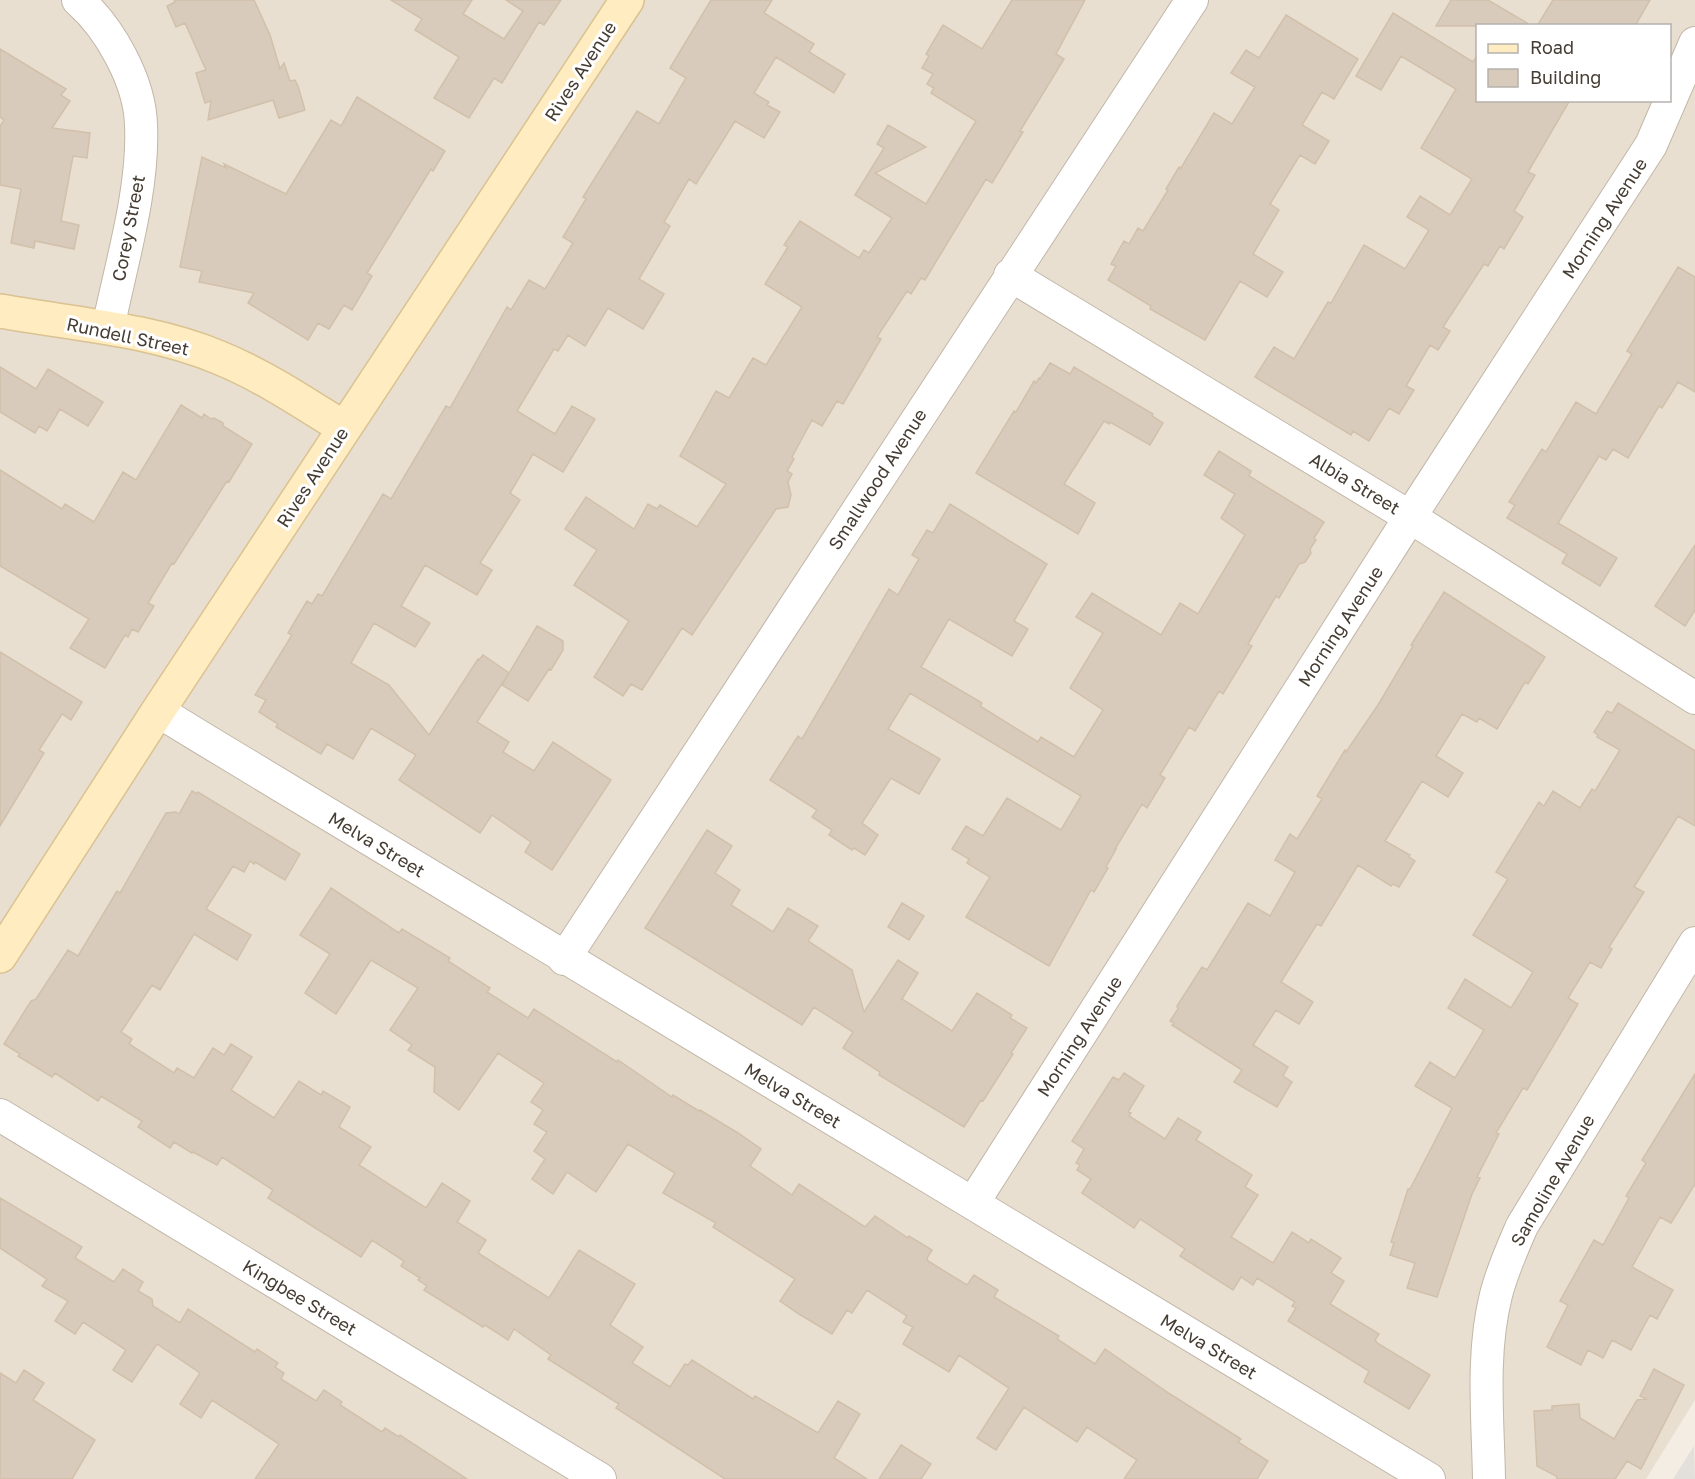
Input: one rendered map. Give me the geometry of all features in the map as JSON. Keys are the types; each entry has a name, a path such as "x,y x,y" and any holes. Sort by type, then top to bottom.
{"street":[{"name":"Corey Street","path":"78,0 93,16 118,52 132,81 142,123 138,183 108,328"},
{"name":"Rives Avenue","path":"0,956 158,711 627,0"},
{"name":"Smallwood Avenue","path":"564,959 1192,0"},
{"name":"Morning Avenue","path":"1671,99 1695,43"},
{"name":"Morning Avenue","path":"973,1203 1410,517 1651,145 1670,102"},
{"name":"Albia Street","path":"1010,275 1410,517 1695,698"},
{"name":"Rundell Street","path":"0,311 108,328 172,342 219,357 266,379 344,428"},
{"name":"Melva Street","path":"158,711 564,959 1429,1479"},
{"name":"Samoline Avenue","path":"1490,1479 1487,1368 1496,1297 1506,1260 1522,1226 1695,943"},
{"name":"Kingbee Street","path":"0,1115 600,1479"}],"shaded area":[{"path":"0,0 1695,0 1695,1400 1646,1479 0,1479"},
{"path":"1694,1446 1695,1479 1673,1479"}],"building":[{"path":"174,0 254,0 270,35 280,69 284,63 290,81 295,80 298,86 305,110 279,118 273,100 208,120 211,101 205,103 196,73 206,70 185,23 176,27 167,6 175,2"},
{"path":"391,0 472,0 463,14 504,39 523,11 506,0 561,0 544,25 539,22 502,83 494,78 469,118 434,98 459,57 415,30 422,19"},
{"path":"711,0 772,0 764,13 814,44 809,52 845,74 834,93 776,57 754,93 769,102 767,105 780,112 764,138 735,121 696,184 689,179 664,222 670,226 639,279 664,294 643,329 608,308 585,346 568,335 558,351 554,349 517,411 555,434 572,406 595,419 563,472 533,454 510,493 520,500 480,563 492,570 477,595 425,565 401,606 430,623 415,647 374,623 351,663 389,685 429,735 478,659 483,655 509,673 477,722 509,742 503,752 534,771 553,742 611,780 552,870 525,852 531,842 492,815 480,833 399,780 416,755 371,728 353,759 327,744 321,754 276,727 278,724 259,712 266,700 255,695 292,635 288,633 307,601 312,604 318,594 322,596 383,494 391,499 446,406 450,408 507,307 511,310 529,280 545,289 573,243 563,237 586,199 583,197 637,111 659,124 686,78 670,68"},
{"path":"1012,0 1085,0 1056,54 1064,59 1020,131 1023,132 992,183 986,179 925,280 921,278 911,294 907,291 877,337 881,339 843,404 837,401 822,426 812,420 787,471 792,474 788,482 791,495 788,507 776,509 692,635 682,628 642,690 631,684 623,696 594,677 629,621 574,585 597,550 565,529 586,497 634,529 648,504 657,509 660,505 697,527 726,484 680,456 716,391 729,398 753,358 766,365 802,307 765,284 788,247 784,245 800,221 859,258 864,250 869,253 892,218 855,195 884,148 877,144 888,125 926,147 875,173 926,204 976,121 931,93 934,88 927,84 933,74 922,68 929,56 926,54 943,25 982,49"},
{"path":"1451,0 1488,0 1529,24 1476,24 1476,26 1436,26"},
{"path":"1553,0 1650,0 1636,24 1538,24"},
{"path":"1393,13 1473,62 1476,57 1476,102 1569,102 1528,172 1535,175 1514,211 1523,217 1504,249 1500,246 1488,266 1484,264 1443,327 1450,331 1438,350 1430,345 1406,386 1414,390 1399,414 1389,408 1369,441 1353,431 1351,435 1255,377 1274,347 1294,359 1328,302 1331,303 1364,245 1405,269 1429,230 1407,217 1420,196 1450,215 1472,179 1421,148 1456,89 1401,56 1381,90 1356,76"},
{"path":"1286,15 1358,59 1334,99 1322,92 1302,125 1329,141 1315,164 1300,155 1270,204 1279,210 1253,254 1283,272 1267,297 1240,281 1205,340 1150,309 1151,306 1108,280 1116,266 1111,264 1124,241 1129,244 1138,228 1143,231 1179,167 1181,168 1214,113 1232,124 1255,87 1231,73 1246,50 1259,58"},
{"path":"0,49 66,89 61,95 70,101 52,128 90,133 87,158 73,156 61,221 79,225 74,249 35,241 34,248 11,243 21,189 0,185 0,126 4,120 0,117"},
{"path":"357,97 445,151 433,171 431,169 367,273 372,276 352,310 344,305 329,329 318,323 308,340 248,303 254,293 199,282 202,271 180,267 202,157 226,168 224,164 286,194 331,120 341,126"},
{"path":"1678,267 1695,277 1695,392 1678,382 1662,408 1659,406 1628,458 1613,449 1606,460 1599,456 1558,523 1617,558 1600,586 1562,563 1567,554 1507,518 1515,505 1509,502 1542,449 1546,452 1576,402 1596,414 1632,354 1627,351"},
{"path":"1050,363 1070,374 1074,367 1153,414 1152,416 1163,423 1150,445 1110,422 1109,424 1104,421 1064,484 1095,503 1078,534 976,473 1034,381 1036,383 1040,379"},
{"path":"0,367 36,389 48,369 103,402 88,426 60,409 47,431 39,426 35,433 0,412"},
{"path":"181,405 202,418 204,414 211,419 214,418 252,444 174,564 172,563 148,603 154,606 138,632 132,629 128,637 125,635 105,668 70,648 89,619 0,566 0,470 62,509 65,504 94,522 123,472 136,480"},
{"path":"1219,451 1251,471 1249,476 1324,522 1314,538 1316,540 1310,549 1311,553 1305,562 1299,564 1279,598 1276,596 1248,644 1252,646 1223,694 1219,691 1195,731 1189,727 1160,775 1165,778 1147,808 1142,804 1115,849 1106,867 1108,868 1094,892 1091,890 1049,966 966,917 990,877 967,863 969,859 952,849 966,826 983,836 1007,798 1061,830 1081,796 910,693 888,729 940,759 919,794 891,778 862,823 878,835 865,855 854,848 852,850 829,835 832,830 812,817 817,810 770,780 798,736 802,739 889,589 898,595 919,559 912,555 927,530 933,533 950,504 1047,564 1014,621 1028,629 1012,656 949,619 921,667 982,703 980,706 1038,742 1041,737 1074,757 1103,710 1070,688 1103,633 1076,617 1092,593 1161,635 1180,603 1198,614 1245,535 1221,518 1235,494 1204,475"},
{"path":"1695,545 1695,610 1685,626 1655,606"},
{"path":"1444,592 1545,657 1528,684 1525,682 1497,729 1479,718 1477,722 1462,714 1436,756 1463,773 1448,797 1422,781 1385,841 1410,855 1409,857 1415,861 1399,887 1393,884 1391,886 1358,865 1321,926 1317,924 1281,982 1313,1002 1299,1024 1276,1010 1253,1045 1288,1067 1283,1076 1292,1082 1277,1107 1234,1082 1242,1070 1172,1025 1174,1023 1170,1021 1202,967 1207,970 1248,903 1270,916 1295,872 1275,860 1290,834 1297,839 1322,799 1317,796 1345,750 1346,752 1378,705"},
{"path":"537,626 563,641 563,650 528,701 502,685"},
{"path":"0,652 82,702 71,720 62,714 39,750 44,753 0,826"},
{"path":"1618,703 1695,751 1695,826 1678,816 1634,887 1644,892 1609,947 1612,949 1601,968 1590,962 1568,998 1578,1004 1527,1090 1523,1088 1496,1133 1499,1134 1477,1177 1480,1178 1472,1194 1437,1297 1407,1288 1415,1263 1390,1255 1394,1243 1391,1242 1408,1189 1452,1108 1415,1086 1430,1062 1455,1078 1484,1030 1448,1008 1465,979 1511,1008 1533,972 1473,935 1508,879 1496,872 1539,802 1544,806 1553,791 1580,808 1592,789 1595,791 1620,750 1597,737 1598,735 1594,732 1607,711 1612,713"},
{"path":"192,791 197,794 198,792 300,854 285,880 255,862 254,864 250,861 244,872 233,866 206,909 251,935 237,960 194,934 160,990 152,985 121,1032 132,1039 129,1044 174,1073 177,1068 194,1078 213,1048 224,1055 231,1044 252,1057 231,1090 274,1118 299,1081 321,1095 323,1091 350,1107 339,1127 371,1147 359,1165 426,1208 442,1183 470,1201 457,1222 486,1240 478,1253 549,1298 579,1250 635,1284 610,1325 643,1347 632,1363 670,1387 685,1364 688,1365 692,1360 753,1399 755,1396 818,1433 838,1401 860,1414 834,1458 867,1479 725,1479 616,1408 619,1404 548,1359 551,1355 514,1329 508,1340 424,1290 427,1286 418,1280 420,1278 401,1266 404,1261 372,1240 361,1257 268,1198 273,1190 222,1157 217,1165 174,1142 170,1148 138,1127 142,1121 101,1096 98,1101 55,1073 52,1077 18,1056 20,1054 4,1044 31,1001 36,999 68,950 78,956 117,891 120,893 166,813 179,814"},
{"path":"707,830 732,846 715,873 740,890 731,905 773,932 788,908 818,926 808,941 852,970 864,1012 898,960 918,973 902,999 952,1031 977,993 1012,1015 1010,1018 1027,1028 1011,1053 1013,1054 964,1127 879,1075 880,1072 843,1048 853,1032 814,1007 802,1025 645,928"},
{"path":"331,888 399,933 402,929 450,958 448,961 490,988 487,992 528,1018 534,1009 617,1062 618,1060 672,1097 673,1095 738,1133 761,1149 750,1166 792,1195 799,1184 865,1227 875,1216 908,1238 909,1236 932,1250 927,1258 928,1261 967,1285 974,1275 998,1290 994,1297 1059,1336 1057,1339 1095,1364 1105,1349 1241,1439 1238,1442 1268,1461 1257,1479 1124,1479 1137,1460 1087,1427 1077,1442 1024,1407 996,1450 977,1438 1009,1388 959,1355 949,1372 903,1344 913,1327 903,1322 907,1316 867,1290 852,1313 847,1310 832,1334 799,1314 780,1301 795,1279 713,1227 716,1223 663,1193 675,1173 628,1144 596,1192 567,1172 553,1194 532,1179 545,1159 534,1151 547,1132 534,1124 543,1110 531,1102 544,1083 498,1053 459,1110 434,1092 435,1067 408,1050 412,1045 390,1030 418,988 371,960 336,1014 305,993 330,954 300,935"},
{"path":"902,903 924,916 909,940 888,927"},
{"path":"1124,1073 1144,1086 1128,1112 1131,1113 1129,1116 1165,1139 1178,1118 1201,1132 1196,1140 1252,1175 1245,1187 1258,1195 1231,1237 1273,1263 1292,1232 1309,1243 1311,1239 1341,1258 1331,1273 1344,1281 1330,1304 1379,1334 1375,1340 1377,1343 1430,1375 1409,1409 1364,1382 1369,1371 1288,1321 1296,1308 1292,1306 1295,1302 1257,1278 1253,1285 1241,1277 1233,1290 1180,1256 1185,1249 1140,1219 1134,1228 1082,1193 1091,1179 1077,1170 1080,1165 1076,1163 1084,1149 1072,1141 1113,1077 1119,1080"},
{"path":"1695,1074 1695,1184 1671,1223 1660,1217 1632,1267 1673,1290 1657,1319 1650,1315 1631,1350 1612,1340 1603,1358 1588,1350 1581,1365 1547,1347 1568,1305 1560,1301 1594,1240 1603,1245 1629,1198 1626,1196 1646,1163 1642,1160"},
{"path":"0,1198 82,1247 75,1258 114,1282 123,1269 143,1282 138,1291 152,1299 153,1306 180,1323 188,1309 255,1352 257,1349 278,1363 275,1367 284,1373 281,1379 316,1401 324,1390 342,1402 340,1405 382,1432 385,1428 399,1437 400,1435 467,1479 255,1479 279,1444 212,1400 201,1418 180,1404 200,1373 157,1344 132,1382 113,1370 126,1350 83,1322 75,1334 55,1321 68,1301 42,1286 47,1279 0,1248"},
{"path":"1654,1369 1684,1385 1641,1469 1627,1461 1615,1479 1557,1479 1556,1476 1537,1466 1534,1411 1552,1410 1552,1406 1579,1404 1580,1418 1614,1439 1637,1400 1646,1399 1640,1396"},
{"path":"24,1370 44,1383 33,1400 95,1440 72,1479 0,1479 0,1373 16,1383"},
{"path":"901,1445 931,1464 921,1479 879,1479"}]}
